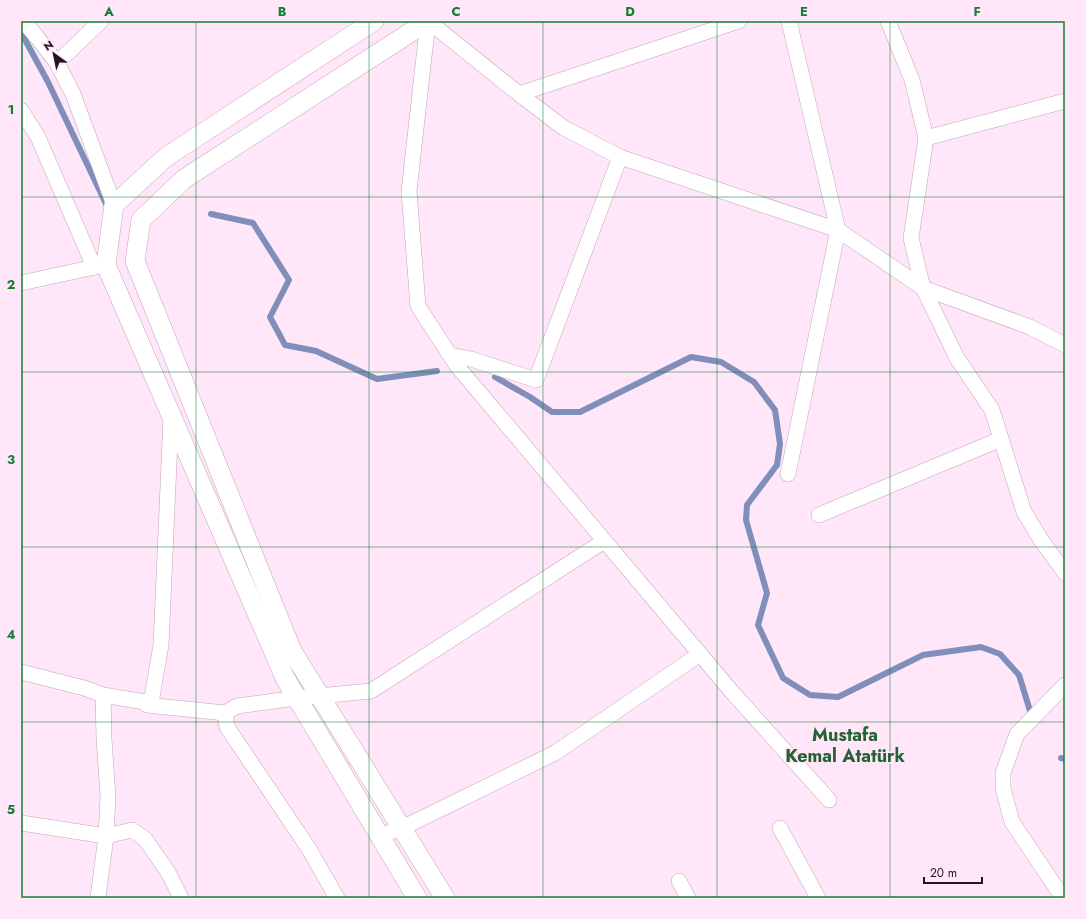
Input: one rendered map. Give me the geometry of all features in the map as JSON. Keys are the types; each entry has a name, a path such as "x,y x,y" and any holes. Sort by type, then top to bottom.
{"street":[{"path":"23,21 57,63 74,94 114,205 100,266"},
{"path":"57,63 101,21"},
{"path":"114,205 166,156 374,21"},
{"path":"428,21 564,128 620,157 838,230 924,288 1030,327 1065,345"},
{"path":"428,21 184,179 141,220 135,261 292,651 445,898"},
{"path":"428,21 409,191 418,306 457,366 732,692 829,800"},
{"path":"519,94 739,21"},
{"path":"788,474 838,230 789,21"},
{"path":"888,21 912,80 926,138 911,238 924,288 956,358 992,410 1024,512 1040,540 1065,573"},
{"path":"926,138 1065,101"},
{"path":"21,110 38,138 171,416 285,678 417,898"},
{"path":"450,355 470,359 536,380 620,157"},
{"path":"114,205 141,220"},
{"path":"21,283 100,266"},
{"path":"171,416 161,645 151,703 147,705 224,713 237,706 297,698 371,691 604,541"},
{"path":"819,515 1001,439"},
{"path":"380,836 402,828 555,753 700,654"},
{"path":"21,672 84,688 103,695 151,703"},
{"path":"1063,898 1012,822 1003,788 1003,773 1017,734 1065,685"},
{"path":"98,898 106,836 108,797 103,695"},
{"path":"224,713 227,727 309,850 337,898"},
{"path":"21,823 106,836 132,830 144,839 168,872 181,898"},
{"path":"780,828 818,898"},
{"path":"679,881 688,898"}],"waterway":[{"path":"21,35 23,36 48,82 107,206"},
{"path":"211,214 253,223 289,280 270,317 285,345 316,351 377,379 437,371"},
{"path":"495,377 530,397 552,412 580,412 691,357 721,362 754,382 775,410 780,444 777,465 747,505 746,520 767,593 758,625 783,678 810,695 838,697 923,655 981,647 1000,654 1019,675 1031,714"},
{"path":"1061,758 1065,759"}],"district":[{"name":"Mustafa Kemal Atatürk","path":"845,745"}]}
